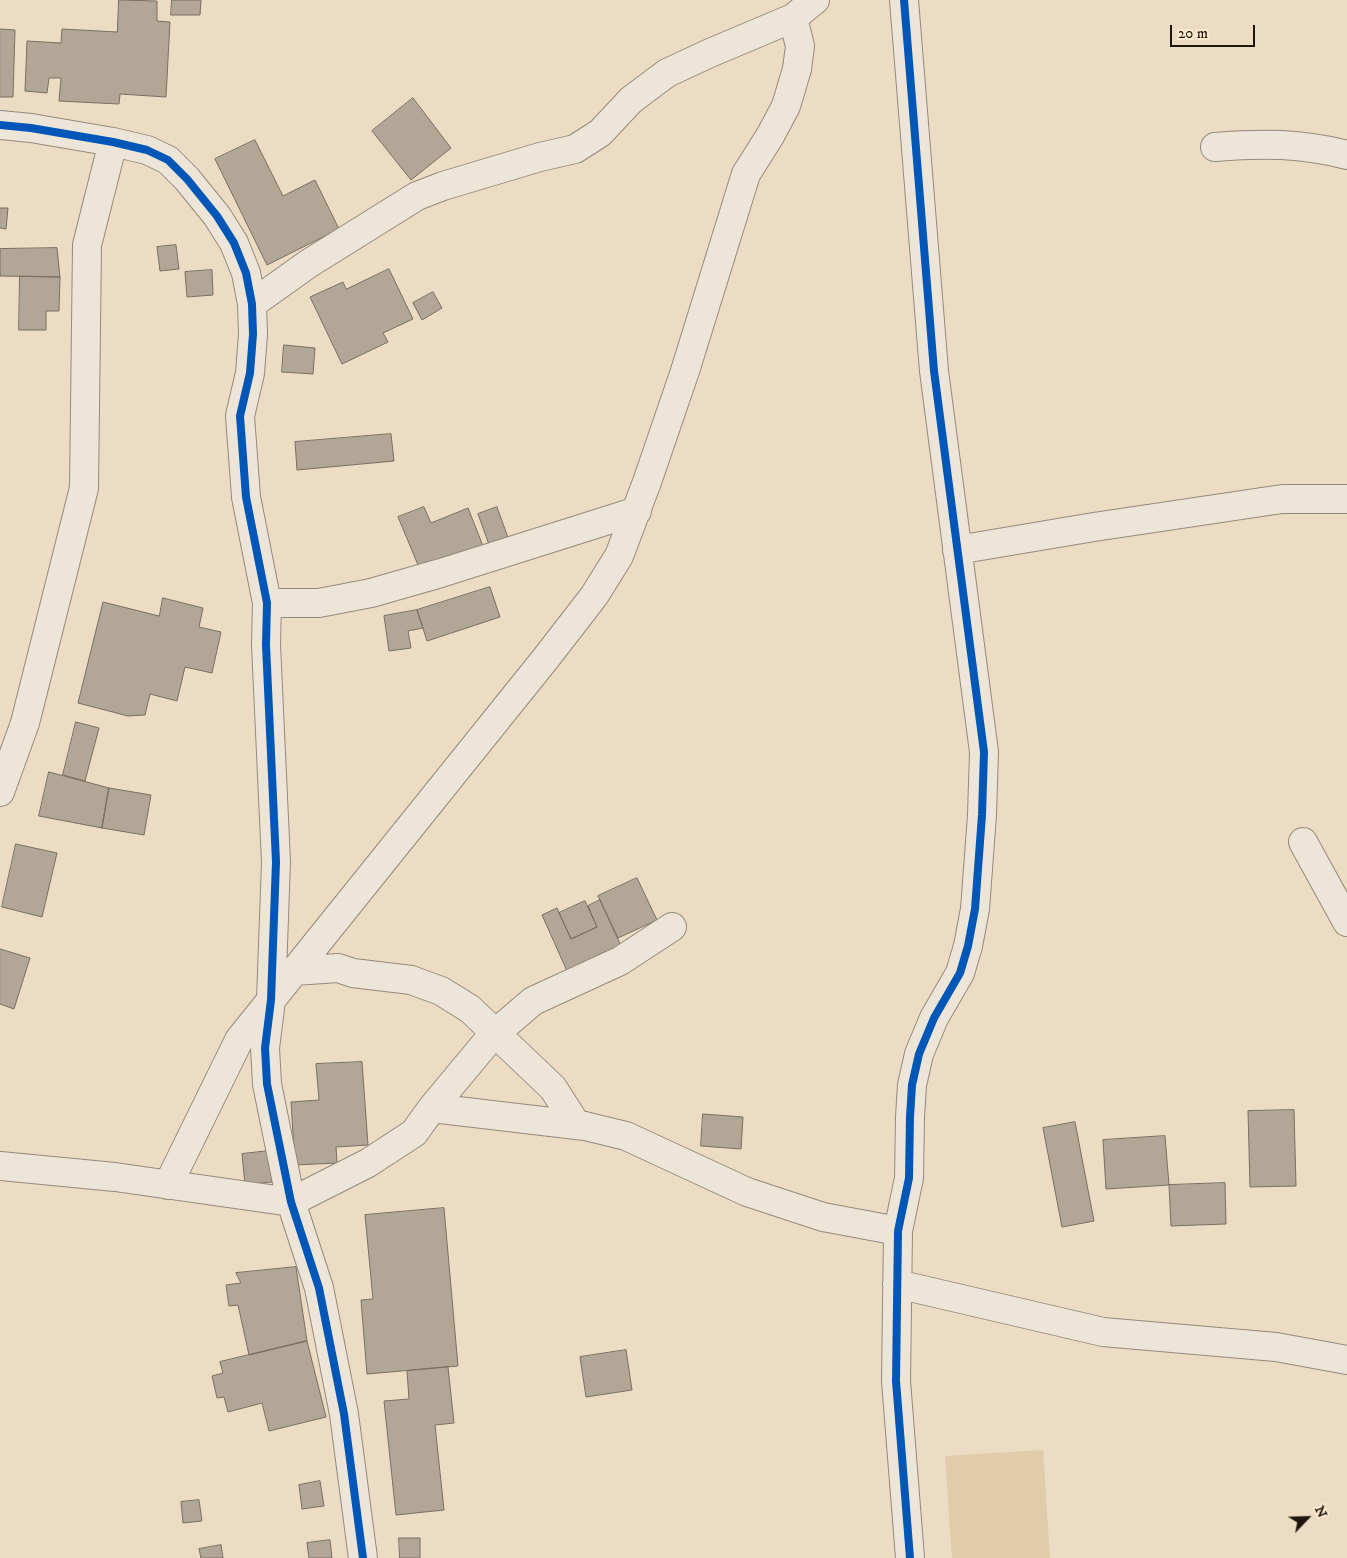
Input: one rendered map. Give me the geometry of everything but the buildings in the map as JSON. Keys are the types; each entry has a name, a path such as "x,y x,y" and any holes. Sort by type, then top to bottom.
{"street":[{"path":"252,304 308,264 417,196 443,186 540,157 575,149 600,133 631,100 667,73 794,18 815,0"},
{"path":"904,0 934,370 984,752 982,815 975,909 968,946 960,973 934,1018 919,1054 912,1085 909,1178 898,1231 896,1381 910,1558"},
{"path":"168,1185 239,1040 402,839 594,596 620,556 685,371 746,174 786,106 797,69 800,46 794,18"},
{"path":"0,125 31,128 113,142 147,150 168,160 187,179 217,216 234,243 246,273 252,304 254,334 250,373 240,416 246,497 267,603 266,645 276,862 271,1000 265,1048 267,1084 291,1202 319,1288 323,1307 344,1414 363,1558"},
{"path":"0,792 25,723 84,488 87,246 113,142"},
{"path":"1215,147 1260,143 1322,148 1347,155"},
{"path":"957,550 1282,499 1347,499"},
{"path":"267,603 319,603 371,593 441,573 637,511"},
{"path":"1303,842 1338,888 1347,922"},
{"path":"0,1166 115,1177 291,1202 368,1163 414,1133 432,1108 496,1033 533,1001 620,961 672,927"},
{"path":"294,971 338,968 353,973 411,980 441,991 470,1009 553,1088 576,1124"},
{"path":"432,1108 576,1124 626,1136 747,1192 823,1217 898,1231"},
{"path":"897,1284 1103,1332 1276,1347 1347,1360"}],"shaded area":[{"path":"1043,1450 1050,1558 952,1558 945,1456"}],"cycle path":[{"path":"904,0 934,371 984,752 982,815 975,909 968,946 960,973 934,1018 919,1054 912,1085 909,1178 898,1231 896,1381 910,1558"},
{"path":"0,125 31,128 113,142 147,150 168,160 187,179 217,216 234,243 246,273 252,304 253,334 250,373 240,416 246,497 267,603 266,645 276,862 271,1000 265,1048 267,1084 291,1202 319,1288 344,1414 363,1558"}]}
